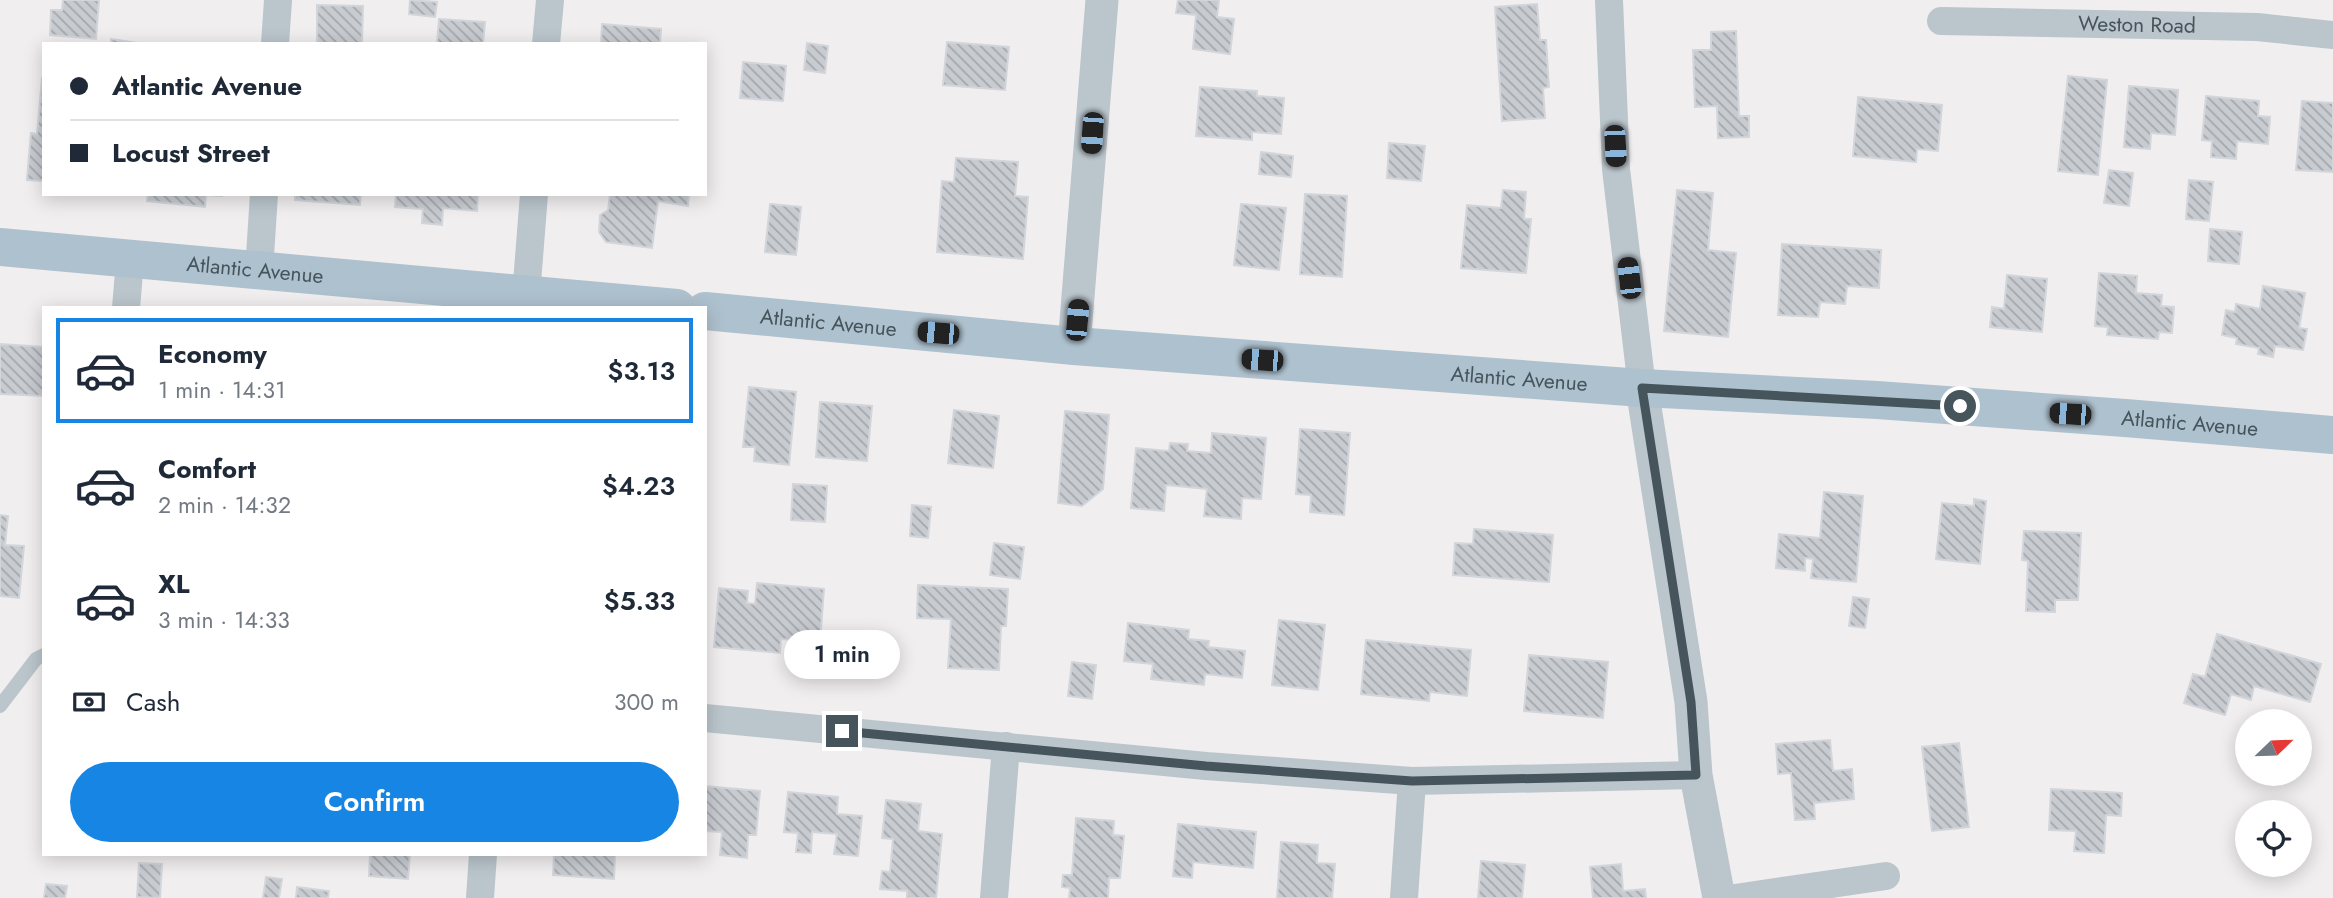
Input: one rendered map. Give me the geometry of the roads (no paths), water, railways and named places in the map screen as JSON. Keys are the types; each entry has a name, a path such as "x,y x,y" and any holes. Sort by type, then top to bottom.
{"main road":[{"name":"Atlantic Avenue","path":"0,247 259,271 526,301 634,306"},
{"name":"Atlantic Avenue","path":"707,311 1074,346 1642,388 1891,401 2333,435"}],"street":[{"path":"275,42 278,0"},
{"path":"546,42 550,0"},
{"path":"1074,346 1102,0"},
{"path":"1609,0 1616,169 1642,388 1691,702 1696,775 1719,898"},
{"name":"Weston Road","path":"1941,20 2257,27 2333,35"},
{"path":"259,271 264,196"},
{"path":"526,301 534,196"},
{"path":"126,306 130,260"},
{"path":"707,718 1206,766 1412,781 1696,775"},
{"path":"994,898 1006,746"},
{"path":"1404,898 1412,781"},
{"path":"480,898 483,856"},
{"path":"1735,898 1886,876"}],"lane":[{"path":"0,706 36,659 42,656"}]}
